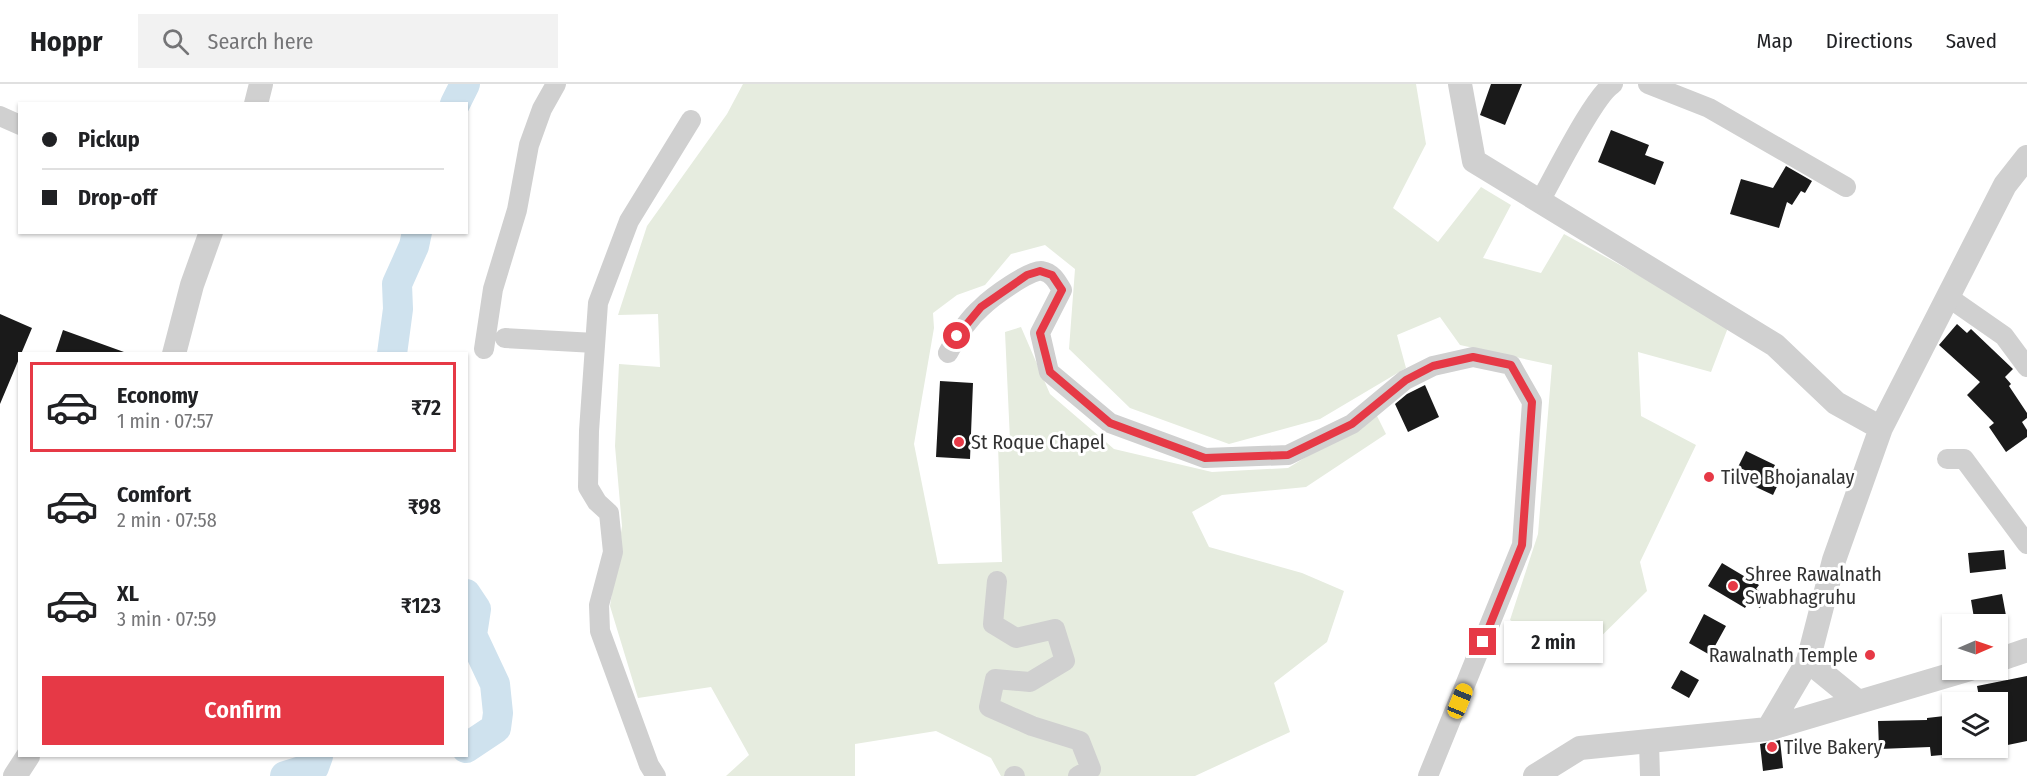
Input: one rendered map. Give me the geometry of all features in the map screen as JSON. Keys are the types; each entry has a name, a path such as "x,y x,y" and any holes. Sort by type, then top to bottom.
{"street":[{"path":"256,102 261,84"},
{"path":"484,349 493,288 517,210 529,145 542,109 556,84"},
{"path":"1460,84 1474,161 1775,345 1836,403 1881,428"},
{"path":"1540,201 1595,105 1607,87 1613,84"},
{"path":"1648,84 1709,108 1846,187"},
{"path":"0,116 18,124"},
{"path":"656,776 649,765 600,631 599,605 613,552 609,513 597,502 588,487 589,431 598,303 629,221 691,120"},
{"path":"1768,729 1808,661 1834,560 1881,428 2005,185 2027,157"},
{"path":"175,352 192,285 210,234"},
{"path":"948,353 957,336 981,307 1027,275 1040,271 1052,275 1062,290 1040,333 1050,372 1110,423 1205,458 1288,455 1352,424 1406,380 1433,366 1473,357 1511,365 1532,402 1522,545 1428,776"},
{"path":"1948,297 2004,336 2027,367"},
{"path":"505,338 596,343"},
{"path":"1947,459 1964,459 2027,544"},
{"path":"998,581 993,624 1016,638 1055,629 1065,662 1030,682 995,679 989,707 1032,726 1080,741 1091,769 1078,776"},
{"path":"2008,657 2027,650"},
{"path":"1808,661 1857,701"},
{"path":"1535,776 1580,748 1768,729 1942,677"},
{"path":"1649,742 1650,776"},
{"path":"15,776 27,757"}],"shaded area":[{"path":"743,84 1416,84 1426,144 1393,208 1438,242 1481,187 1511,205 1483,258 1541,273 1564,234 1729,325 1711,372 1638,352 1641,416 1696,445 1640,562 1647,591 1576,661 1510,620 1538,534 1552,365 1460,345 1440,317 1397,335 1406,368 1320,419 1229,444 1130,408 1069,349 1075,269 1045,245 1011,254 985,285 957,295 933,313 934,328 914,444 938,564 1002,562 998,445 1010,440 1005,332 1021,327 1050,394 1114,449 1212,472 1288,468 1376,414 1386,434 1306,487 1222,495 1192,512 1209,547 1302,573 1344,591 1327,642 1274,683 1290,732 1195,776 1001,776 991,758 936,731 855,744 855,776 726,776 749,755 711,687 638,698 610,606 622,526 615,446 619,364 660,367 658,314 618,315 647,226 727,114"}],"building":[{"path":"1491,84 1522,84 1505,125 1480,115"},
{"path":"1611,130 1649,145 1645,155 1664,162 1655,185 1598,162"},
{"path":"1786,166 1812,181 1805,193 1801,191 1792,205 1787,202 1779,228 1730,214 1741,179 1773,188"},
{"path":"0,314 32,328 22,352 18,352 18,361 0,404"},
{"path":"1957,324 1967,333 1971,329 2013,369 2005,377 2027,413 2027,418 2022,422 2027,430 2027,437 2006,452 1989,427 1994,423 1967,395 1980,382 1939,345"},
{"path":"63,330 124,352 56,352"},
{"path":"940,381 973,383 970,459 936,457"},
{"path":"1425,385 1439,417 1408,432 1395,404 1407,394"},
{"path":"1746,451 1775,465 1771,474 1781,478 1773,495 1743,481 1747,471 1738,467"},
{"path":"2004,550 2006,569 1970,573 1968,553"},
{"name":"Shree Rawalnath Swabhagruhu","path":"1722,563 1759,585 1756,589 1767,596 1760,608 1749,601 1745,608 1708,586"},
{"path":"2002,594 2006,614 1973,614 1971,600"},
{"path":"1704,614 1726,626 1710,655 1689,643"},
{"path":"1681,670 1699,680 1689,698 1671,688"},
{"path":"2027,676 2027,741 2008,745 2008,692 1978,692 1977,686"},
{"path":"1942,716 1942,755 1931,756 1930,747 1879,749 1878,721 1927,720 1927,718"},
{"path":"1780,740 1783,768 1763,771 1760,744"}],"waterway":[{"path":"456,102 465,84"},
{"path":"392,352 398,309 397,284 414,246 417,234"},
{"path":"468,597 476,609 472,635 495,684 498,713 496,728 468,747"},
{"path":"285,776 314,767 318,757"}],"place":[{"name":"St Roque Chapel","path":"959,442"},
{"name":"Tilve Bhojanalay","path":"1709,477"},
{"name":"Shree Rawalnath Swabhagruhu","path":"1733,586"},
{"name":"Rawalnath Temple","path":"1870,655"},
{"name":"Tilve Bakery","path":"1772,747"}],"route":[{"path":"957,336 981,307 1027,275 1040,271 1052,275 1062,290 1053,312 1040,333 1050,372 1110,423 1205,458 1288,455 1352,424 1406,380 1433,366 1473,357 1511,365 1532,402 1522,545 1483,642"}]}
